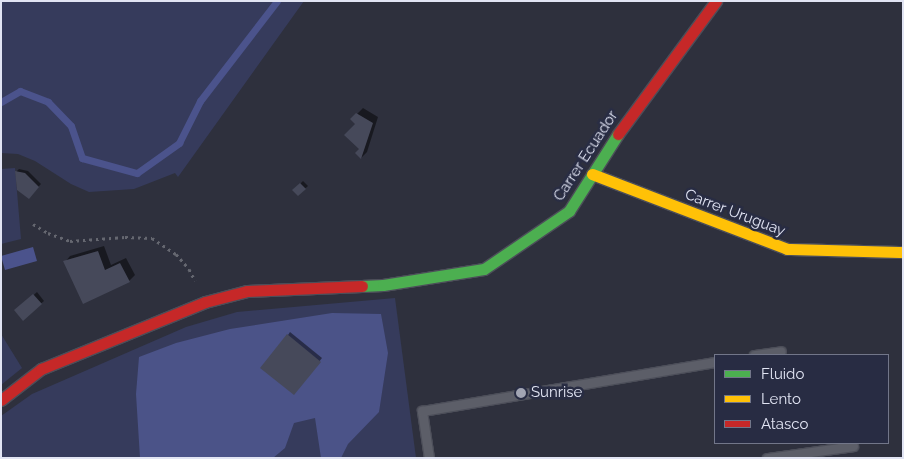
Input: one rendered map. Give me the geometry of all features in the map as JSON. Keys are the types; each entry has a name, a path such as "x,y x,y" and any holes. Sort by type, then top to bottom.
{"street":[{"name":"Carrer Ecuador","path":"1,400 41,369 204,302 247,290 383,285 484,269 570,211 627,120 716,1"},
{"name":"Carrer Uruguay","path":"592,174 787,249 903,252"}],"lane":[{"path":"761,354 781,351"},
{"path":"428,458 422,411 714,362"},
{"path":"767,458 853,446"}],"path":[{"path":"33,224 48,233 70,240 125,237 152,238 176,254 189,269 204,302"}],"shaded area":[{"path":"1,1 304,1 178,177 175,173 134,189 89,192 71,184 35,161 18,154 1,153"},
{"path":"15,168 21,239 1,244 1,169"},
{"path":"33,247 37,261 5,270 1,256"},
{"path":"395,298 416,458 1,458 1,416 32,394 186,327 237,312"},
{"path":"332,313 381,314 388,353 379,412 348,444 341,458 321,458 315,418 294,423 285,448 273,458 140,458 136,394 139,357 176,343 230,329"},
{"path":"1,334 22,368 1,385"}],"building":[{"path":"356,113 373,123 361,159 355,153 359,149 344,135 355,124 350,119"},
{"path":"15,171 25,173 39,187 29,199 17,190"},
{"path":"300,183 306,189 298,196 292,190"},
{"path":"98,251 105,270 120,263 130,282 83,304 63,261"},
{"path":"33,294 42,304 23,321 14,310"},
{"path":"287,334 321,362 294,395 260,368"}],"waterway":[{"path":"1,102 20,91 48,102 71,126 82,158 137,173 179,143 200,101 277,1"}],"traffic: fast":[{"path":"362,286 383,285 484,269 569,211 618,134"}],"traffic: slow":[{"path":"592,174 787,249 903,252"}],"traffic: jam":[{"path":"618,134 716,1"},
{"path":"1,400 41,369 205,302 247,291 362,286"}],"place":[{"name":"Sunrise","path":"521,393"}]}
